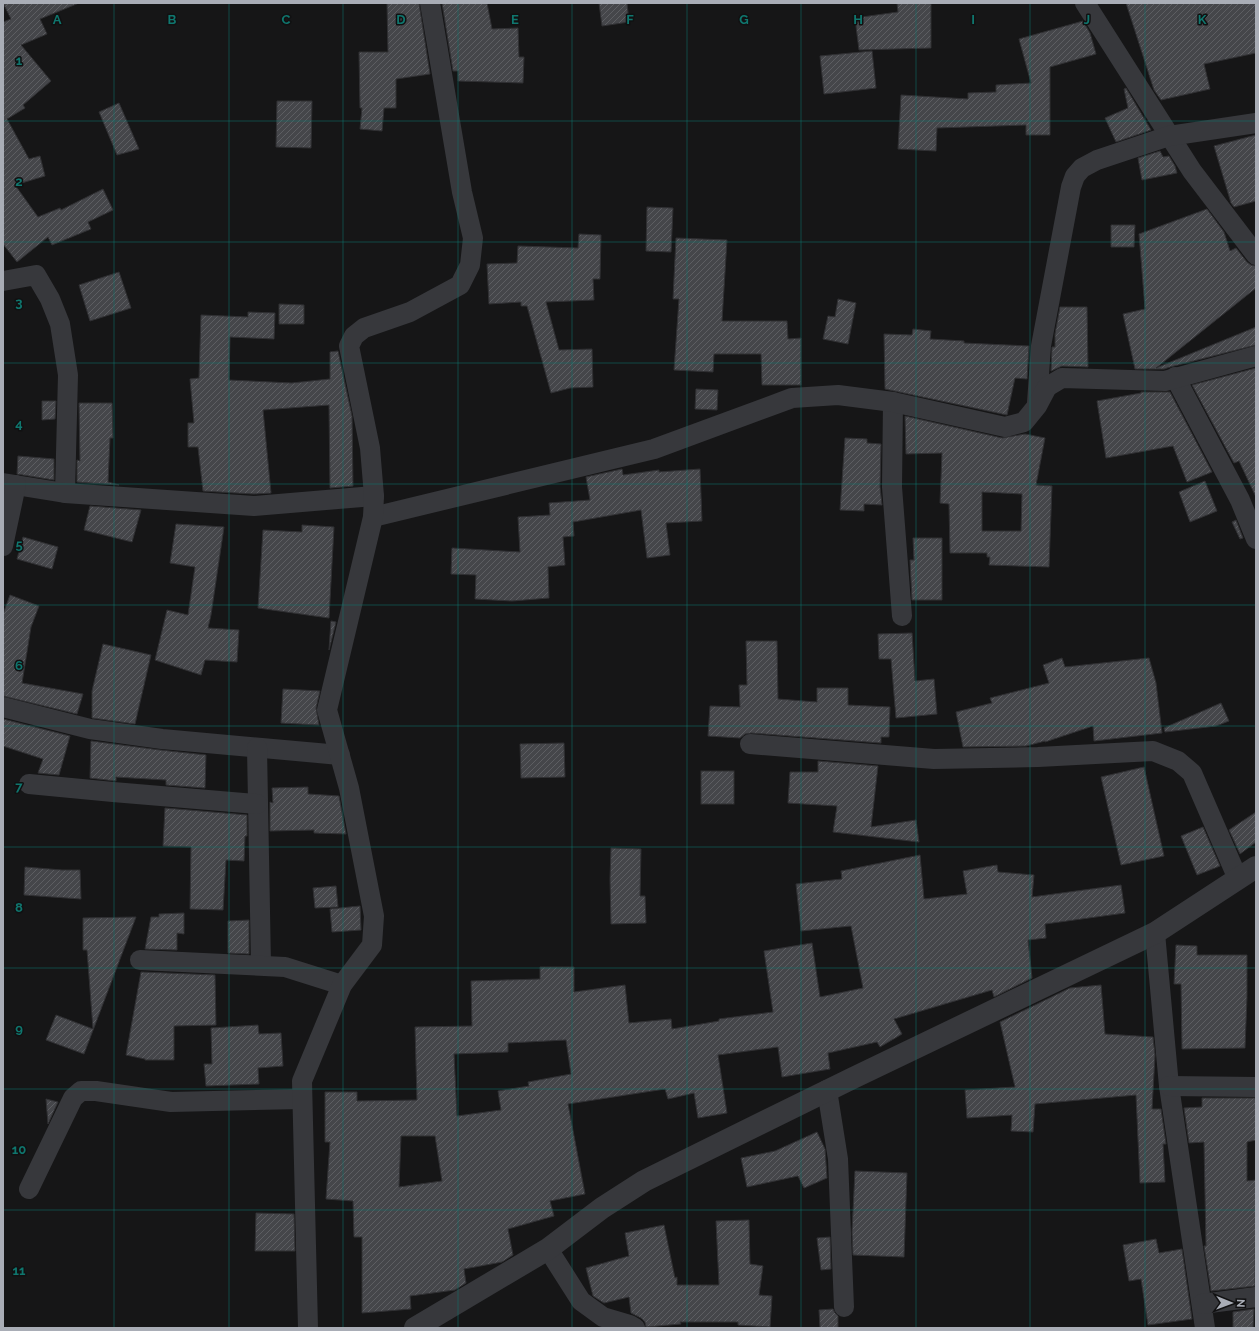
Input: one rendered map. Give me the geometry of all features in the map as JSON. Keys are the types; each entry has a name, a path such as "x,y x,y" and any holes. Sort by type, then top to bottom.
{"street":[{"path":"308,1328 302,1081 342,985 372,945 374,916 349,788 327,710 373,517 374,496 370,448 350,346 354,336 364,328 410,312 460,285 470,265 473,238 462,192 430,3"},
{"path":"1085,3 1192,172 1256,255"},
{"path":"1037,406 1041,346 1071,187 1075,176 1082,168 1097,160 1169,136 1256,123"},
{"path":"3,281 36,275 50,299 60,324 68,375 65,493"},
{"path":"373,517 654,449 792,398 838,395 893,402 1005,427 1024,422 1037,406 1047,387 1062,378 1165,380 1256,356"},
{"path":"1175,377 1240,500 1256,539"},
{"path":"893,402 892,487 902,616"},
{"path":"3,546 9,484 65,493 254,506 374,496"},
{"path":"3,707 90,729 162,739 340,755"},
{"path":"750,744 934,759 1038,757 1153,751 1178,761 1192,773 1238,879"},
{"path":"257,748 261,966"},
{"path":"29,784 257,804"},
{"path":"415,1328 548,1249 602,1208 644,1181 827,1090 1155,933 1256,867"},
{"path":"1155,933 1169,1086 1205,1328"},
{"path":"140,960 284,967 342,985"},
{"path":"1169,1086 1256,1087"},
{"path":"827,1090 838,1159 844,1307"},
{"path":"29,1189 73,1098 81,1091 96,1091 171,1102 302,1099"},
{"path":"548,1249 581,1301 604,1317 635,1328"},
{"path":"1202,1304 1256,1297"}],"building":[{"path":"3,3 79,3 40,19 47,34 21,45 51,81 23,105 25,108 7,119 29,159 40,156 45,176 15,185 38,217 60,208 61,210 103,189 113,210 88,222 91,229 52,245 48,237 17,262 3,244 3,22 11,19"},
{"path":"387,3 419,3 430,74 396,79 396,108 384,108 382,131 360,129 362,108 360,108 359,52 388,52"},
{"path":"442,3 487,3 492,29 518,28 519,57 524,57 523,83 458,81 458,71 453,71"},
{"path":"599,3 627,3 629,22 602,26"},
{"path":"897,3 931,3 931,48 859,50 855,18 898,12"},
{"path":"1126,3 1256,3 1256,53 1204,64 1210,89 1161,100 1154,90"},
{"path":"1083,21 1090,33 1096,54 1050,67 1050,135 1026,135 1026,125 937,128 936,151 898,149 901,95 968,99 968,93 996,92 996,85 1031,83 1019,39"},
{"path":"872,51 876,88 824,94 820,56"},
{"path":"1126,88 1151,130 1116,142 1105,118 1128,108 1124,89"},
{"path":"277,101 312,101 311,148 276,147"},
{"path":"119,103 139,149 117,155 99,112"},
{"path":"1256,135 1256,201 1234,207 1231,203 1214,146"},
{"path":"1160,151 1163,157 1169,156 1177,173 1142,180 1138,158"},
{"path":"647,207 673,208 671,252 646,251"},
{"path":"1207,209 1224,232 1230,251 1236,248 1247,262 1256,266 1256,288 1156,368 1256,327 1256,345 1164,369 1135,369 1123,314 1145,309 1139,234"},
{"path":"1111,225 1135,225 1134,247 1111,247"},
{"path":"579,234 601,235 600,279 593,279 594,300 546,302 559,350 592,349 593,387 570,388 551,393 527,306 521,306 521,302 489,304 487,264 517,263 518,246 578,248"},
{"path":"676,238 727,240 722,321 787,321 788,339 801,338 801,385 762,385 761,354 714,354 713,372 674,370 679,299 673,299"},
{"path":"119,272 131,308 90,321 79,285"},
{"path":"838,299 856,303 848,344 823,339 828,316 835,317"},
{"path":"279,304 304,305 304,324 279,324"},
{"path":"1060,307 1087,307 1088,367 1062,366 1051,371 1052,347 1055,347 1055,334"},
{"path":"248,312 275,313 274,339 230,337 229,380 292,383 330,379 330,352 338,351 352,416 353,486 330,488 329,405 263,410 271,493 254,494 203,491 198,447 188,447 188,423 194,423 190,379 199,378 201,315 248,317"},
{"path":"913,329 931,331 930,339 964,341 964,343 1029,346 1027,379 1015,378 1007,415 885,389 884,334 912,335"},
{"path":"1256,368 1256,497 1239,461 1234,463 1192,385"},
{"path":"696,389 718,390 717,410 695,409"},
{"path":"1141,392 1170,392 1212,472 1187,482 1173,446 1106,458 1097,401"},
{"path":"42,401 56,401 55,419 42,420"},
{"path":"79,403 112,403 113,438 110,438 108,482 119,485 77,482 77,460 80,461"},
{"path":"905,416 1002,438 1025,434 1045,438 1036,485 1052,486 1049,567 989,565 990,557 987,557 987,553 950,553 949,504 940,503 942,453 906,454","holes":["982,492 1022,494 1021,531 982,531"]},
{"path":"845,438 867,439 867,443 881,444 880,487 882,505 864,504 864,511 840,510"},
{"path":"18,456 54,459 54,480 17,474"},
{"path":"622,469 623,475 659,470 659,472 700,469 702,521 666,523 670,555 647,558 641,510 573,522 574,536 563,537 565,565 548,567 549,598 512,601 475,599 476,575 451,574 452,548 520,552 518,517 550,515 549,503 590,500 586,477"},
{"path":"1205,481 1217,511 1190,522 1179,492"},
{"path":"90,506 141,510 132,542 84,530"},
{"path":"1236,520 1243,538 1240,539 1232,522"},
{"path":"176,524 224,527 208,628 239,630 237,662 205,660 201,675 155,660 167,610 188,615 195,567 170,563"},
{"path":"302,525 334,527 329,618 258,608 263,530 302,532"},
{"path":"23,537 58,547 52,569 17,559"},
{"path":"913,538 942,538 942,600 912,600 910,560 914,560"},
{"path":"10,595 39,606 31,627 22,683 83,694 77,714 3,696 3,614"},
{"path":"331,621 336,622 329,650"},
{"path":"912,633 915,681 934,679 937,714 896,718 891,659 879,659 878,634"},
{"path":"746,641 777,641 778,699 817,702 817,688 848,688 848,705 890,707 889,737 881,737 881,743 751,733 745,734 740,738 708,736 710,706 740,707 739,685 747,685"},
{"path":"103,644 151,655 135,724 92,718 92,691"},
{"path":"1062,658 1065,667 1149,658 1156,683 1162,733 1094,741 1093,726 1045,742 1026,746 963,747 956,712 992,703 990,698 1049,683 1043,665"},
{"path":"283,689 320,691 316,708 319,725 281,723"},
{"path":"1221,703 1229,721 1216,726 1165,732 1164,728"},
{"path":"3,719 70,736 59,775 38,773 43,759 3,746"},
{"path":"91,741 206,755 205,788 166,785 166,780 116,777 116,781 90,778"},
{"path":"564,743 565,777 521,778 520,744"},
{"path":"818,761 878,766 871,827 916,820 919,842 833,832 837,806 788,803 790,772 818,772"},
{"path":"1144,767 1164,856 1121,865 1101,777"},
{"path":"701,771 734,771 734,804 701,804"},
{"path":"308,787 308,794 339,796 346,834 314,833 314,830 270,831 270,802 273,803 272,788"},
{"path":"165,808 247,815 247,836 245,836 244,861 226,860 223,910 190,909 191,847 163,846"},
{"path":"1256,812 1256,842 1240,854 1229,830"},
{"path":"1203,827 1220,866 1197,875 1181,836"},
{"path":"611,848 641,849 640,896 645,896 646,923 611,924"},
{"path":"920,855 924,899 967,894 963,871 997,865 998,872 1034,875 1032,897 1121,885 1125,913 1045,924 1046,938 1028,940 1032,978 994,997 992,990 894,1019 902,1034 880,1047 877,1042 828,1053 830,1069 782,1077 778,1047 718,1055 727,1113 698,1118 694,1093 668,1099 665,1089 568,1104 585,1194 550,1201 554,1216 508,1229 513,1255 502,1262 464,1269 466,1283 455,1290 410,1296 411,1309 362,1313 362,1237 354,1237 353,1201 326,1199 330,1142 325,1142 325,1092 357,1092 357,1101 417,1100 415,1027 472,1026 471,981 540,979 540,967 574,967 574,992 625,985 629,1023 671,1019 672,1029 719,1021 719,1019 773,1012 764,951 812,943 820,997 863,988 851,926 801,931 796,884 842,879 841,871","holes":["566,1040 571,1074 528,1082 529,1086 498,1091 501,1110 457,1116 454,1054 508,1052 508,1043","401,1136 435,1136 442,1181 399,1187"]},
{"path":"25,867 80,870 81,899 24,895"},
{"path":"336,886 338,907 315,908 313,888"},
{"path":"360,906 361,930 332,932 330,909"},
{"path":"184,913 184,934 177,933 177,950 145,949 151,917 159,917 159,914"},
{"path":"136,917 84,1054 46,1040 56,1015 93,1029 87,950 83,950 83,918"},
{"path":"249,920 249,954 228,953 228,921"},
{"path":"1176,945 1197,946 1197,955 1247,955 1245,1048 1182,1049 1181,984 1174,984"},
{"path":"141,972 215,975 216,1025 174,1026 174,1060 145,1060 126,1055"},
{"path":"1101,985 1105,1034 1153,1037 1155,1055 1152,1109 1161,1109 1166,1144 1163,1144 1165,1182 1140,1183 1136,1095 1035,1104 1033,1132 1011,1131 1012,1115 967,1118 965,1090 1015,1087 1000,1022 1070,988"},
{"path":"258,1025 259,1034 281,1033 283,1066 258,1068 259,1084 206,1086 204,1064 212,1064 211,1028"},
{"path":"1202,1098 1256,1098 1256,1140 1247,1142 1247,1181 1256,1180 1255,1286 1211,1291 1204,1246 1206,1246 1204,1142 1189,1143 1184,1108 1202,1107"},
{"path":"46,1099 58,1102 48,1124"},
{"path":"817,1132 825,1149 827,1178 804,1188 798,1176 747,1187 741,1158 775,1151"},
{"path":"855,1171 907,1173 904,1257 853,1255 852,1232"},
{"path":"256,1213 294,1214 295,1251 255,1251"},
{"path":"749,1220 750,1264 763,1266 759,1295 772,1296 770,1327 738,1325 738,1322 680,1322 681,1324 646,1327 645,1322 641,1318 631,1313 629,1297 604,1303 593,1296 586,1268 629,1256 625,1233 664,1225 675,1278 677,1277 677,1285 719,1285 716,1221"},
{"path":"830,1237 831,1269 821,1270 817,1238"},
{"path":"1156,1239 1159,1253 1182,1249 1192,1319 1148,1325 1141,1279 1129,1281 1123,1245"},
{"path":"833,1309 838,1316 838,1328 820,1328 819,1310"},
{"path":"1254,1309 1253,1328 1233,1328 1233,1312"}]}
